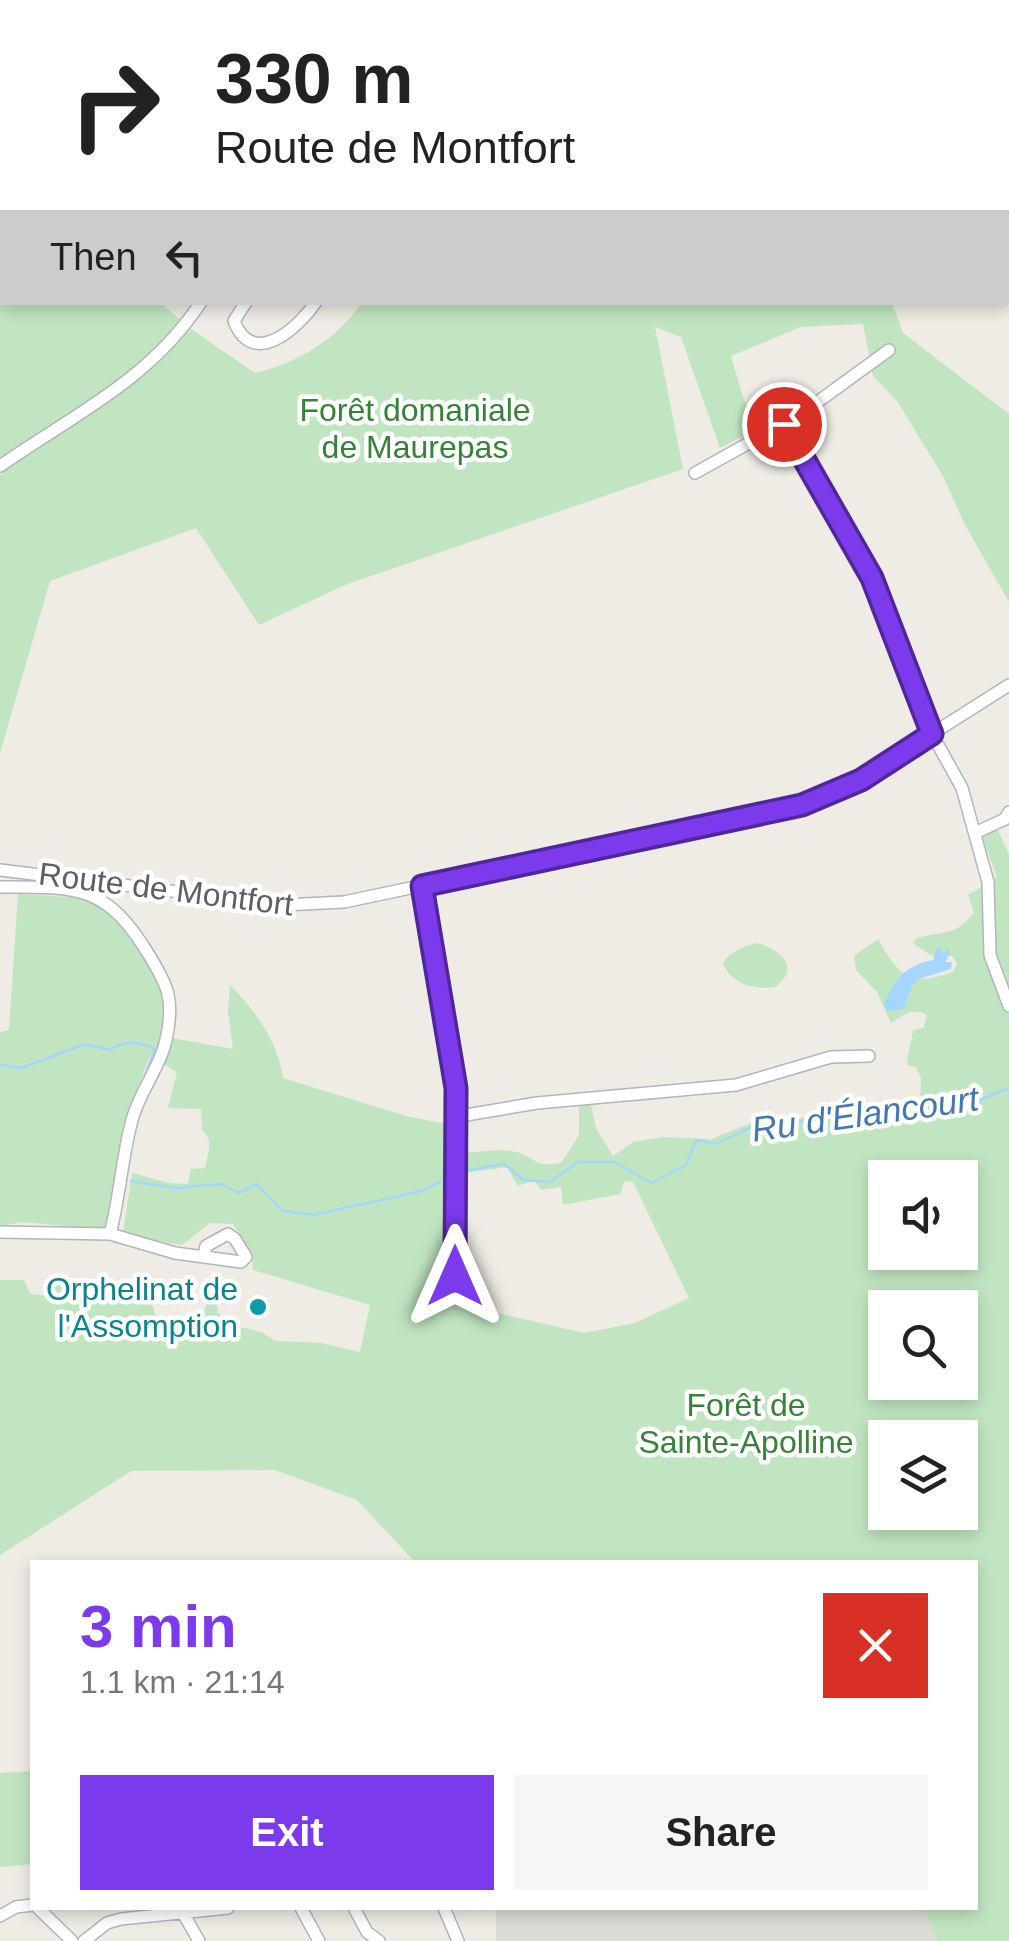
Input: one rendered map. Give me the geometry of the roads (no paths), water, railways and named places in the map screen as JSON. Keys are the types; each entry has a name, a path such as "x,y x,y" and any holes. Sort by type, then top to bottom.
{"street":[{"path":"0,466 118,391 181,334 199,305"},
{"path":"244,305 234,321 237,328 251,341 262,344 300,325 314,305"},
{"path":"695,473 784,424 889,350"},
{"path":"784,424 872,578 932,734 962,788 988,882 990,956 1009,1006"},
{"name":"Route de Montfort","path":"0,870 284,906 344,902 802,805 861,780 1009,685"},
{"path":"975,833 1005,819 1009,812"},
{"path":"422,886 456,1088 455,1276"},
{"path":"0,888 59,889 88,894 112,906 161,975 170,996 167,1038 131,1122 110,1234"},
{"path":"454,1117 536,1103 736,1085 832,1057 868,1056"},
{"path":"0,1232 110,1234 175,1253 204,1255"},
{"path":"0,1916 16,1907 30,1906"},
{"path":"39,1910 72,1941"},
{"path":"84,1941 107,1923 121,1919 210,1910"},
{"path":"302,1910 319,1941"},
{"path":"355,1910 367,1932 378,1941"},
{"path":"445,1910 458,1941"},
{"path":"183,1913 200,1941"}],"water":[{"path":"942,948 942,954 948,949 950,953 945,962 952,962 951,969 919,979 912,986 904,1009 887,1011 884,1004 897,980 915,966 933,960 936,949"}],"waterway":[{"name":"Ru d'Élancourt","path":"0,1065 21,1068 85,1044 110,1050 121,1044 138,1043 155,1049 143,1081"},
{"name":"Ru d'Élancourt","path":"462,1171 504,1164 524,1180 550,1182 578,1162 614,1162 651,1183 686,1165 696,1140 716,1144 757,1124 779,1130 821,1113 842,1116 864,1107 966,1106 1009,1088"},
{"name":"Ru d'Élancourt","path":"131,1181 176,1188 222,1184 238,1193 257,1184 281,1210 313,1215 422,1191 449,1177"}],"place":[{"name":"Orphelinat de l'Assomption","path":"258,1307"}],"park label":[{"name":"Forêt domaniale de Maurepas","path":"415,428"},
{"name":"Forêt de Sainte-Apolline","path":"746,1424"}]}
